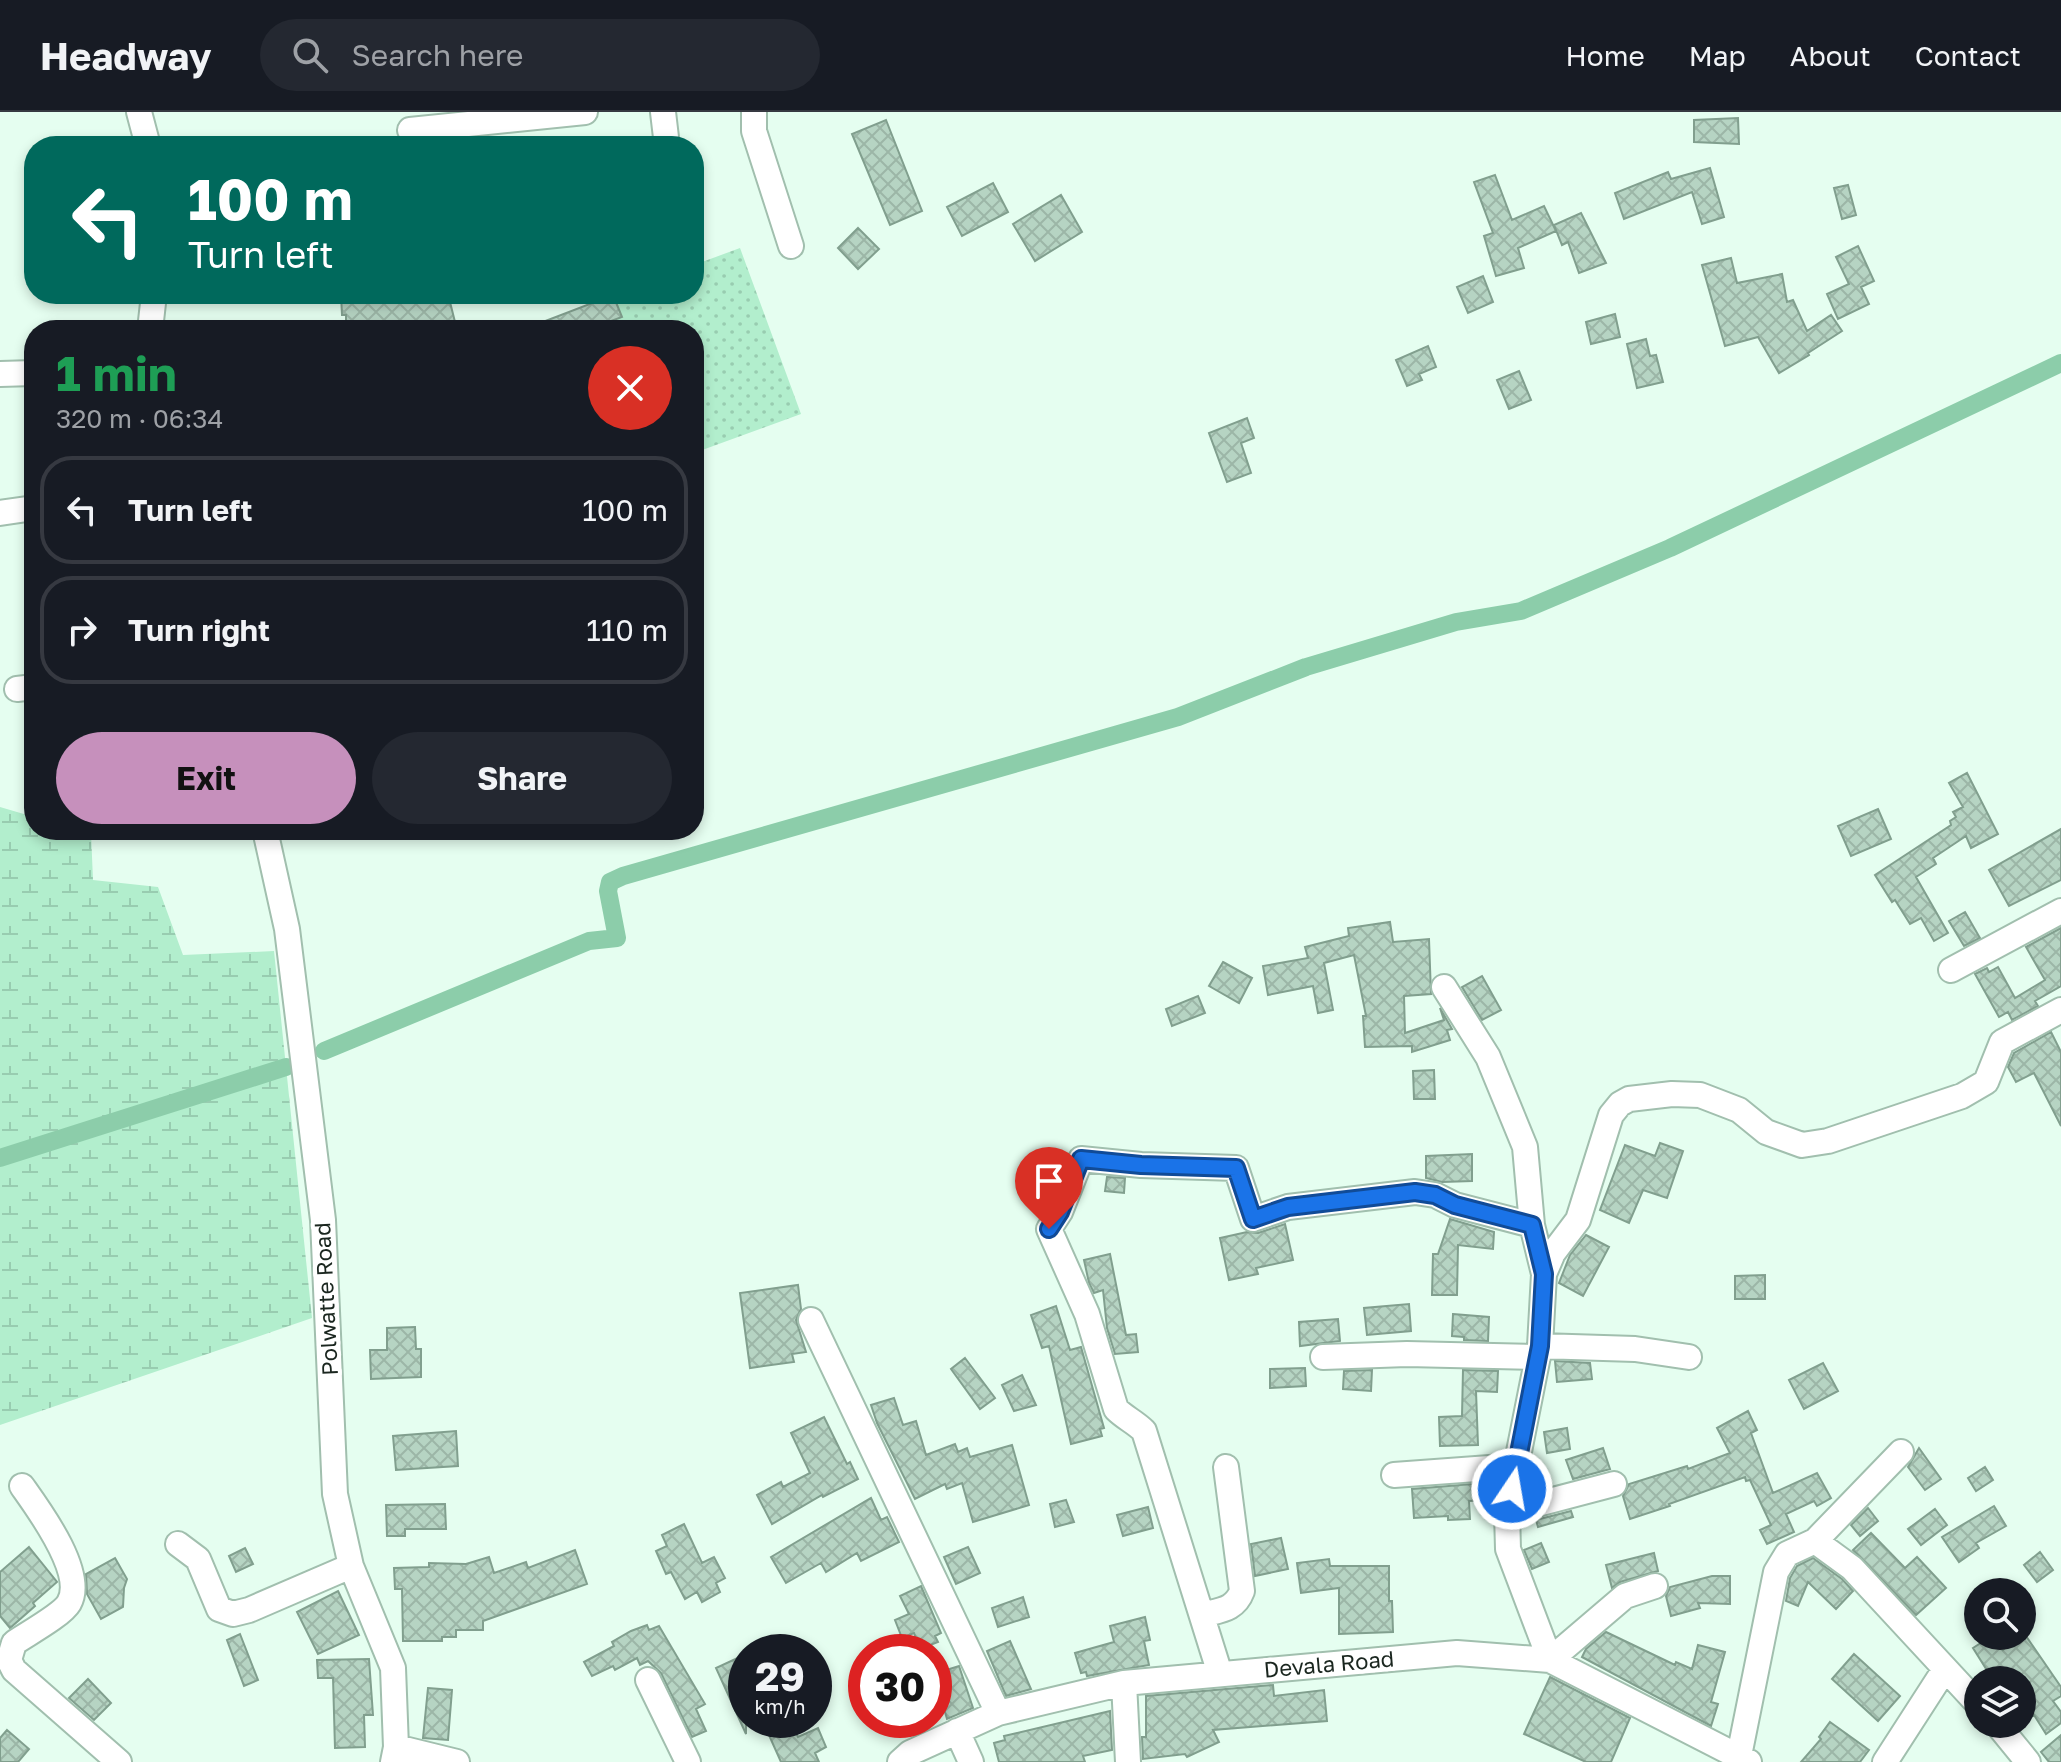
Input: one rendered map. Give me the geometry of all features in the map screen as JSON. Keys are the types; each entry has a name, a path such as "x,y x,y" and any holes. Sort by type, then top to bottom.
{"street":[{"path":"139,112 145,136"},
{"path":"410,130 585,112"},
{"path":"663,112 666,136"},
{"path":"754,112 754,131 791,246"},
{"path":"0,374 24,373"},
{"path":"0,513 24,509"},
{"name":"Polwatte Road","path":"267,840 287,929 323,1220 335,1494 351,1566 393,1668 395,1755"},
{"path":"1951,970 2061,911"},
{"path":"1444,987 1488,1057 1525,1147 1532,1225 1544,1274 1539,1351 1507,1512 1508,1549 1550,1660 1625,1596 1655,1586"},
{"path":"1544,1274 1553,1253 1578,1220 1611,1115 1629,1099 1672,1094 1700,1095 1739,1110 1766,1132 1802,1145 1828,1141 1962,1096 1986,1082 2002,1042 2061,1010"},
{"path":"1220,1674 1144,1431 1116,1409 1087,1314 1049,1229 1060,1212 1081,1159 1141,1165 1236,1168 1253,1219 1288,1207 1415,1192 1435,1195 1455,1205 1532,1225"},
{"path":"811,1320 998,1713"},
{"path":"1323,1357 1635,1349 1689,1357"},
{"path":"1744,1759 1776,1572 1787,1554 1815,1541 1901,1452"},
{"path":"1394,1475 1517,1466"},
{"path":"1202,1615 1230,1608 1238,1601 1242,1591 1226,1467"},
{"path":"1507,1512 1614,1484"},
{"path":"22,1486 54,1532 75,1587 68,1605 14,1643 9,1660 14,1670 119,1762"},
{"path":"1815,1541 1852,1568 1964,1689"},
{"path":"178,1544 198,1559 219,1609 233,1614 351,1566"},
{"name":"Devala Road","path":"908,1759 957,1731 998,1713 1124,1683 1457,1653 1550,1660 1744,1759"},
{"path":"1885,1762 1945,1669"},
{"path":"648,1680 688,1762"},
{"path":"1124,1683 1128,1762"},
{"path":"957,1731 971,1762"},
{"path":"2008,1738 2028,1762"},
{"path":"395,1755 457,1762"}],"green space":[{"path":"740,248 801,414 704,449 704,320 613,320 621,317 616,304 704,304 704,261"},
{"path":"0,807 24,814 24,840 91,840 93,880 158,887 183,955 274,951 312,1318 0,1425"}],"building":[{"path":"1738,118 1739,144 1694,142 1694,120"},
{"path":"886,120 922,211 890,225 852,134"},
{"path":"1710,168 1724,217 1702,224 1692,192 1624,219 1615,193 1668,172 1671,179"},
{"path":"1495,175 1512,220 1544,206 1556,231 1518,248 1524,268 1496,276 1484,236 1493,233 1474,182"},
{"path":"993,183 1008,212 962,236 947,207"},
{"path":"1848,185 1856,215 1842,219 1834,188"},
{"path":"1061,195 1082,232 1035,261 1013,224"},
{"path":"1581,213 1606,263 1579,273 1568,242 1562,245 1554,225"},
{"path":"858,228 879,249 858,269 838,248"},
{"path":"1858,246 1874,281 1861,287 1869,304 1838,319 1827,294 1849,284 1836,257"},
{"path":"1731,258 1737,283 1782,274 1787,302 1793,300 1807,331 1831,315 1842,331 1779,373 1758,337 1725,346 1702,265"},
{"path":"1483,276 1493,302 1468,313 1457,287"},
{"path":"341,304 450,304 454,320 346,320 346,315 342,315"},
{"path":"590,304 617,304 622,317 614,320 548,320"},
{"path":"1615,314 1620,337 1591,344 1586,322"},
{"path":"1646,339 1650,356 1656,355 1663,382 1637,388 1627,344"},
{"path":"1428,346 1436,367 1419,374 1422,380 1407,386 1396,360"},
{"path":"1519,371 1531,400 1509,409 1497,380"},
{"path":"1247,418 1254,438 1241,443 1251,473 1227,482 1209,433"},
{"path":"1967,773 1998,834 1971,848 1966,836 1933,858 1936,864 1916,877 1948,933 1934,941 1921,918 1910,924 1875,875 1951,825 1950,821 1956,817 1953,812 1963,807 1949,783"},
{"path":"1878,809 1891,839 1851,856 1838,826"},
{"path":"2061,829 2061,880 2009,906 1989,870"},
{"path":"1965,912 1980,938 1964,946 1949,921"},
{"path":"1390,922 1393,942 1429,939 1431,994 1404,996 1405,1033 1444,1020 1440,1008 1452,1029 1447,1030 1450,1040 1412,1052 1412,1046 1365,1047 1363,1016 1366,1016 1354,955 1324,963 1333,1010 1318,1013 1313,986 1268,995 1263,966 1308,958 1305,947 1349,936 1348,928"},
{"path":"2061,928 2061,986 2035,1001 2038,1006 2012,1020 2008,1012 1999,1017 1975,974 1998,967 2015,998 2045,980 2026,947"},
{"path":"1223,962 1252,978 1239,1003 1209,986"},
{"path":"1482,976 1501,1010 1482,1020 1462,987"},
{"path":"1198,996 1205,1013 1172,1026 1166,1009"},
{"path":"2051,1032 2061,1052 2061,1126 2034,1073 2016,1082 2008,1067 2014,1053"},
{"path":"1434,1070 1435,1099 1414,1099 1413,1071"},
{"path":"1660,1143 1683,1151 1667,1198 1643,1190 1629,1223 1600,1210 1625,1145 1655,1156"},
{"path":"1472,1154 1472,1181 1442,1182 1426,1178 1426,1156"},
{"path":"1107,1177 1125,1178 1124,1193 1105,1191"},
{"path":"1450,1219 1494,1232 1493,1249 1458,1245 1457,1295 1432,1295 1433,1254 1438,1254"},
{"path":"1285,1224 1293,1260 1256,1268 1258,1274 1229,1280 1220,1238 1247,1232 1258,1233"},
{"path":"1586,1235 1609,1247 1583,1296 1559,1283 1570,1255"},
{"path":"1110,1254 1126,1335 1136,1334 1138,1352 1115,1354 1107,1328 1103,1290 1094,1293 1089,1283 1084,1260"},
{"path":"1765,1275 1765,1299 1735,1299 1735,1276"},
{"path":"798,1285 801,1309 796,1320 806,1352 792,1354 794,1362 750,1368 740,1293"},
{"path":"1409,1304 1411,1331 1367,1335 1364,1308"},
{"path":"1056,1306 1070,1350 1081,1347 1104,1428 1100,1429 1102,1436 1071,1444 1049,1346 1042,1348 1031,1315"},
{"path":"1453,1314 1489,1317 1488,1341 1452,1336"},
{"path":"1338,1319 1340,1341 1300,1346 1299,1322"},
{"path":"415,1327 416,1349 421,1349 421,1377 371,1379 370,1350 387,1350 387,1328"},
{"path":"965,1358 995,1398 980,1409 951,1369"},
{"path":"1555,1361 1590,1363 1592,1379 1557,1382"},
{"path":"1823,1363 1838,1391 1804,1409 1789,1380"},
{"path":"1305,1368 1306,1386 1270,1388 1270,1369"},
{"path":"1372,1370 1371,1391 1343,1389 1344,1371"},
{"path":"1463,1370 1498,1371 1497,1392 1476,1391 1478,1445 1440,1446 1439,1417 1462,1416"},
{"path":"1022,1375 1036,1405 1014,1411 1002,1385"},
{"path":"894,1398 903,1425 916,1421 926,1455 955,1444 958,1452 967,1448 970,1457 1012,1445 1029,1505 973,1522 962,1483 947,1489 945,1484 915,1499 871,1405"},
{"path":"1748,1411 1757,1430 1751,1433 1773,1493 1817,1473 1831,1498 1817,1506 1814,1501 1786,1514 1794,1532 1767,1544 1760,1530 1771,1525 1750,1480 1746,1481 1745,1477 1630,1519 1623,1496 1629,1484 1687,1466 1688,1469 1730,1453 1717,1428"},
{"path":"824,1417 847,1464 850,1462 858,1479 822,1495 772,1524 757,1495 781,1482 783,1487 810,1473 791,1433"},
{"path":"1567,1428 1570,1449 1547,1453 1544,1432"},
{"path":"456,1431 458,1466 396,1470 393,1436"},
{"path":"1603,1448 1610,1469 1573,1479 1566,1460"},
{"path":"1919,1448 1941,1479 1925,1490 1908,1467"},
{"path":"1985,1467 1993,1480 1976,1491 1968,1478"},
{"path":"1485,1483 1486,1500 1469,1501 1470,1519 1448,1520 1448,1516 1414,1518 1412,1489"},
{"path":"871,1498 881,1520 887,1517 899,1542 861,1561 857,1553 826,1572 821,1563 786,1583 771,1557"},
{"path":"1066,1500 1074,1522 1055,1527 1050,1504"},
{"path":"445,1504 446,1529 405,1529 405,1536 387,1536 386,1505"},
{"path":"1994,1506 2006,1526 1976,1543 1979,1548 1959,1562 1942,1537"},
{"path":"1148,1507 1153,1528 1123,1536 1117,1515"},
{"path":"1868,1508 1878,1521 1860,1536 1851,1525"},
{"path":"1935,1509 1947,1525 1921,1545 1908,1529"},
{"path":"1571,1511 1573,1517 1538,1527 1536,1520"},
{"path":"684,1524 702,1563 714,1557 725,1578 716,1583 720,1592 702,1602 697,1592 685,1599 671,1572 666,1574 656,1551 667,1546 662,1535"},
{"path":"1871,1533 1905,1568 1917,1557 1946,1588 1916,1615 1853,1550"},
{"path":"1281,1538 1288,1569 1255,1576 1251,1544"},
{"path":"1541,1543 1549,1562 1532,1569 1524,1550"},
{"path":"29,1547 57,1582 10,1628 0,1616 0,1572"},
{"path":"968,1547 980,1573 956,1584 944,1557"},
{"path":"245,1548 253,1564 236,1572 229,1556"},
{"path":"575,1550 587,1584 483,1621 483,1630 456,1630 456,1637 442,1637 442,1641 403,1641 402,1589 395,1589 394,1568 429,1567 429,1563 466,1564 489,1557 494,1573 526,1562 528,1568"},
{"path":"2040,1552 2053,1570 2037,1582 2024,1565"},
{"path":"1654,1553 1658,1571 1620,1582 1612,1588 1606,1565"},
{"path":"115,1558 127,1579 123,1607 101,1619 87,1594 86,1574"},
{"path":"1813,1558 1853,1591 1836,1609 1808,1582 1798,1606 1786,1601 1790,1578 1797,1566"},
{"path":"1329,1559 1330,1566 1389,1566 1393,1632 1339,1634 1339,1588 1301,1593 1297,1563"},
{"path":"1712,1576 1730,1576 1730,1604 1698,1603 1700,1608 1671,1616 1666,1596 1670,1587"},
{"path":"921,1586 941,1633 900,1634 895,1620 909,1614 900,1596"},
{"path":"338,1591 359,1635 318,1654 297,1612"},
{"path":"1023,1597 1029,1617 998,1627 992,1608"},
{"path":"1145,1617 1150,1640 1144,1641 1149,1665 1087,1676 1086,1672 1081,1673 1075,1653 1114,1642 1110,1626"},
{"path":"647,1625 649,1630 659,1626 705,1704 696,1709 706,1731 692,1737 661,1673 648,1661 640,1665 637,1658 615,1670 613,1666 592,1676 584,1662 614,1646 612,1642"},
{"path":"1606,1632 1675,1665 1676,1662 1692,1669 1698,1645 1725,1652 1711,1702 1718,1704 1711,1726 1582,1657 1586,1649"},
{"path":"240,1634 258,1680 244,1686 227,1640"},
{"path":"1010,1641 1031,1689 1006,1696 987,1651"},
{"path":"1974,1650 2036,1650 2061,1687 2061,1696 2053,1701 2061,1712 2061,1723 2046,1734 2036,1718 2036,1666 1984,1666"},
{"path":"1854,1654 1900,1696 1878,1721 1832,1679"},
{"path":"369,1659 373,1715 364,1715 365,1747 335,1748 333,1678 318,1678 317,1660"},
{"path":"728,1662 728,1694 716,1668"},
{"path":"959,1666 973,1708 952,1717 952,1668"},
{"path":"1550,1677 1630,1718 1611,1762 1586,1762 1524,1734"},
{"path":"88,1679 111,1703 94,1720 69,1698"},
{"path":"1273,1685 1274,1696 1324,1690 1327,1721 1213,1730 1219,1742 1187,1757 1185,1754 1143,1759 1146,1696"},
{"path":"428,1688 452,1690 448,1740 423,1738"},
{"path":"1110,1711 1112,1750 1083,1756 1085,1762 999,1762 994,1743 1005,1740 1004,1736"},
{"path":"1830,1722 1869,1750 1860,1762 1801,1762 1821,1739 1819,1737"},
{"path":"7,1730 29,1749 18,1762 0,1762 0,1738"},
{"path":"2061,1735 2061,1762 2049,1762 2041,1752"},
{"path":"770,1738 822,1738 826,1747 815,1753 819,1762 781,1762"}],"waterway":[{"path":"324,1051 589,941 617,938 608,891 610,882 623,876 1178,717 1306,667 1456,622 1521,611 1670,548 2061,363"},
{"path":"0,1158 286,1067"}],"route":[{"path":"1049,1229 1060,1212 1081,1159 1141,1165 1236,1168 1253,1219 1288,1207 1415,1192 1435,1195 1455,1205 1532,1225 1544,1274 1540,1346 1512,1489"}]}
